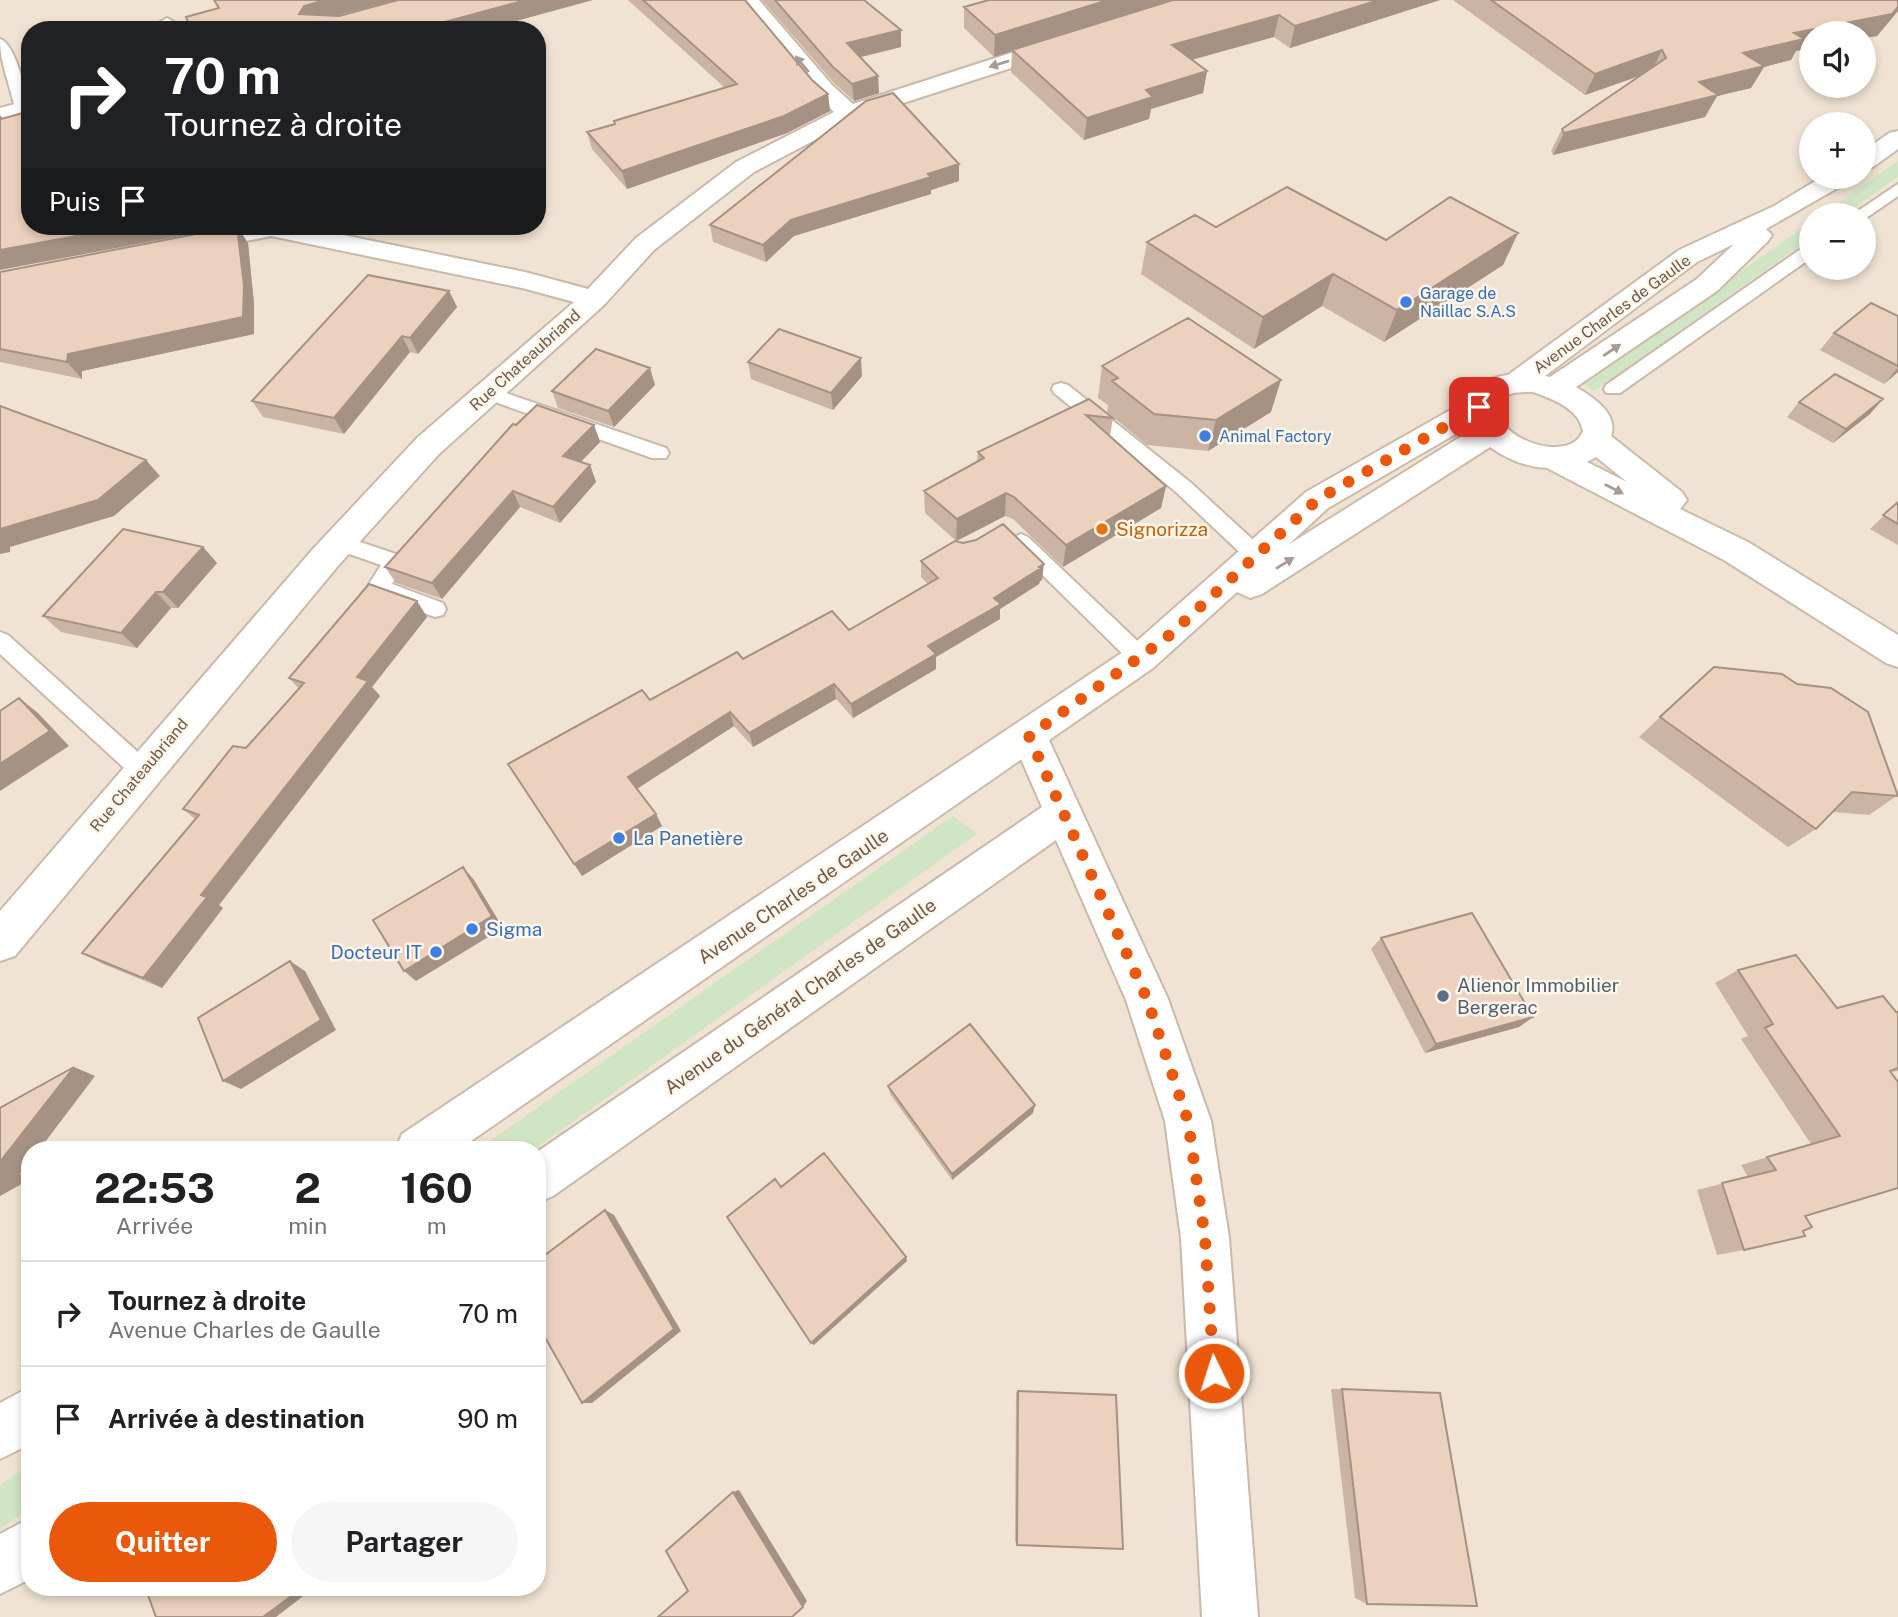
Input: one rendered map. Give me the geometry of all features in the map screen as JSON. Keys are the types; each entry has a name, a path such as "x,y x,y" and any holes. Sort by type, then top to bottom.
{"main road":[{"path":"748,0 824,90 849,113"},
{"name":"Rue Chateaubriand","path":"0,942 339,543 428,446 594,299 645,244 745,167 849,113 1081,38"},
{"path":"1876,154 1898,138"},
{"name":"Avenue Charles de Gaulle","path":"1518,382 1688,256 1783,211 1819,189"},
{"name":"Avenue Charles de Gaulle","path":"1555,388 1707,285 1783,211"},
{"path":"163,249 235,235"},
{"path":"305,235 525,280 594,299"},
{"path":"1553,458 1579,453 1595,440 1597,429 1593,417 1578,401 1555,388 1518,382 1492,390 1483,398 1485,420 1518,451 1553,458 1736,551 1898,653"},
{"name":"Avenue Charles de Gaulle","path":"1153,648 1317,500 1485,420"},
{"name":"Avenue Charles de Gaulle","path":"431,1141 1029,736 1485,420"},
{"path":"1595,440 1736,551"},
{"path":"1029,736 1147,999 1188,1121 1205,1238 1230,1617"},
{"name":"Avenue du Général Charles de Gaulle","path":"546,1174 1063,813"},
{"path":"0,1433 21,1419"},
{"path":"0,1567 21,1552"}],"lane":[{"path":"0,43 18,86 17,110"},
{"path":"1876,204 1898,188"},
{"path":"1614,389 1799,258"},
{"path":"1061,390 1183,487 1256,555"},
{"path":"488,393 659,453"},
{"path":"1004,526 1153,648"},
{"path":"339,543 395,562 378,587 435,609"},
{"path":"0,641 143,771"}],"shaded area":[{"path":"0,0 1898,0 1898,1617 0,1617"}],"green space":[{"path":"1898,161 1898,177 1861,203 1838,203 1858,189 1876,189 1876,176"},
{"path":"1799,230 1799,246 1594,391 1581,383"},
{"path":"953,816 977,834 546,1141 490,1141"},
{"path":"21,1470 21,1514 0,1529 0,1485"}],"building":[{"path":"214,0 325,0 304,6 299,14 339,16 398,0 526,0 448,21 188,21 186,17 219,8"},
{"path":"643,0 745,0 812,80 828,94 784,116 622,171 587,132 615,124 614,121 737,84"},
{"path":"775,0 864,0 901,30 847,43 878,76 852,84 832,66"},
{"path":"989,0 1108,0 995,35 964,7"},
{"path":"1173,0 1379,0 1295,26 1279,15 1172,45 1207,71 1146,90 1153,97 1087,118 1012,50"},
{"path":"1491,0 1898,0 1898,7 1892,14 1856,21 1799,21 1799,32 1794,33 1799,36 1799,40 1743,53 1764,66 1699,82 1718,95 1564,133 1562,129 1666,58 1662,50 1595,74"},
{"path":"893,93 959,164 928,174 931,177 791,220 763,245 710,225 866,101"},
{"path":"21,113 21,235 82,235 0,250 0,116 1,119"},
{"path":"1287,187 1386,240 1450,197 1518,233 1397,310 1333,274 1263,317 1147,242 1195,215 1216,227"},
{"path":"191,235 238,235 244,286 243,317 68,354 67,362 0,349 0,272"},
{"path":"368,275 449,291 410,338 402,336 334,418 252,401"},
{"path":"1871,303 1898,316 1898,366 1834,333"},
{"path":"1188,318 1281,380 1216,420 1154,414 1112,381 1118,378 1102,366"},
{"path":"779,329 861,358 831,393 748,362"},
{"path":"596,349 650,368 608,411 552,391"},
{"path":"1835,374 1883,399 1846,429 1799,402"},
{"path":"1089,399 1113,418 1086,415 1166,486 1066,545 1014,497 1006,493 957,519 924,491 984,458 978,452"},
{"path":"537,405 594,425 563,456 590,465 553,507 513,491 432,583 385,567 513,424 516,425"},
{"path":"0,406 146,460 98,500 0,529"},
{"path":"1898,502 1898,524 1883,515"},
{"path":"1003,524 1044,564 994,598 1001,604 928,646 936,654 851,704 834,684 749,733 730,712 628,777 656,814 574,864 508,764 642,690 650,700 737,652 743,659 832,611 849,630 938,578 921,561 955,541 963,543 976,540"},
{"path":"123,529 203,547 163,592 156,592 121,633 43,616"},
{"path":"369,584 417,601 357,677 368,681 201,895 207,897 143,978 82,953 199,815 183,809 233,746 246,748 304,683 289,678"},
{"path":"1714,667 1782,674 1797,684 1831,688 1868,712 1898,796 1852,792 1816,829 1660,717"},
{"path":"19,698 50,731 0,764 0,711"},
{"path":"463,867 492,916 404,971 373,920"},
{"path":"1472,913 1533,1017 1436,1044 1381,938"},
{"path":"1796,955 1837,1008 1883,996 1898,1012 1898,1068 1890,1071 1898,1082 1898,1188 1805,1216 1812,1227 1803,1231 1805,1236 1744,1250 1722,1183 1776,1170 1767,1157 1840,1136 1765,1028 1773,1024 1738,970"},
{"path":"290,961 321,1020 223,1081 198,1018"},
{"path":"970,1024 1035,1105 952,1174 888,1086"},
{"path":"74,1067 0,1162 0,1108"},
{"path":"824,1153 906,1257 811,1343 727,1217 775,1179 781,1187"},
{"path":"605,1210 674,1329 582,1403 546,1339 546,1254"},
{"path":"1342,1389 1440,1393 1477,1606 1367,1604"},
{"path":"1018,1391 1116,1395 1123,1549 1017,1545"},
{"path":"733,1492 803,1607 792,1617 658,1617 688,1591 666,1551"},
{"path":"148,1596 291,1596 263,1617 156,1617"}],"place":[{"name":"Garage de Naillac S.A.S","path":"1406,302"},
{"name":"Animal Factory","path":"1205,436"},
{"name":"Signorizza","path":"1102,529"},
{"name":"La Panetière","path":"619,838"},
{"name":"Sigma","path":"472,929"},
{"name":"Docteur IT","path":"436,952"},
{"name":"Alienor Immobilier Bergerac","path":"1443,996"}],"route":[{"path":"1214,1373 1205,1238 1188,1121 1147,999 1029,736 1165,639 1317,500 1479,407"}]}
